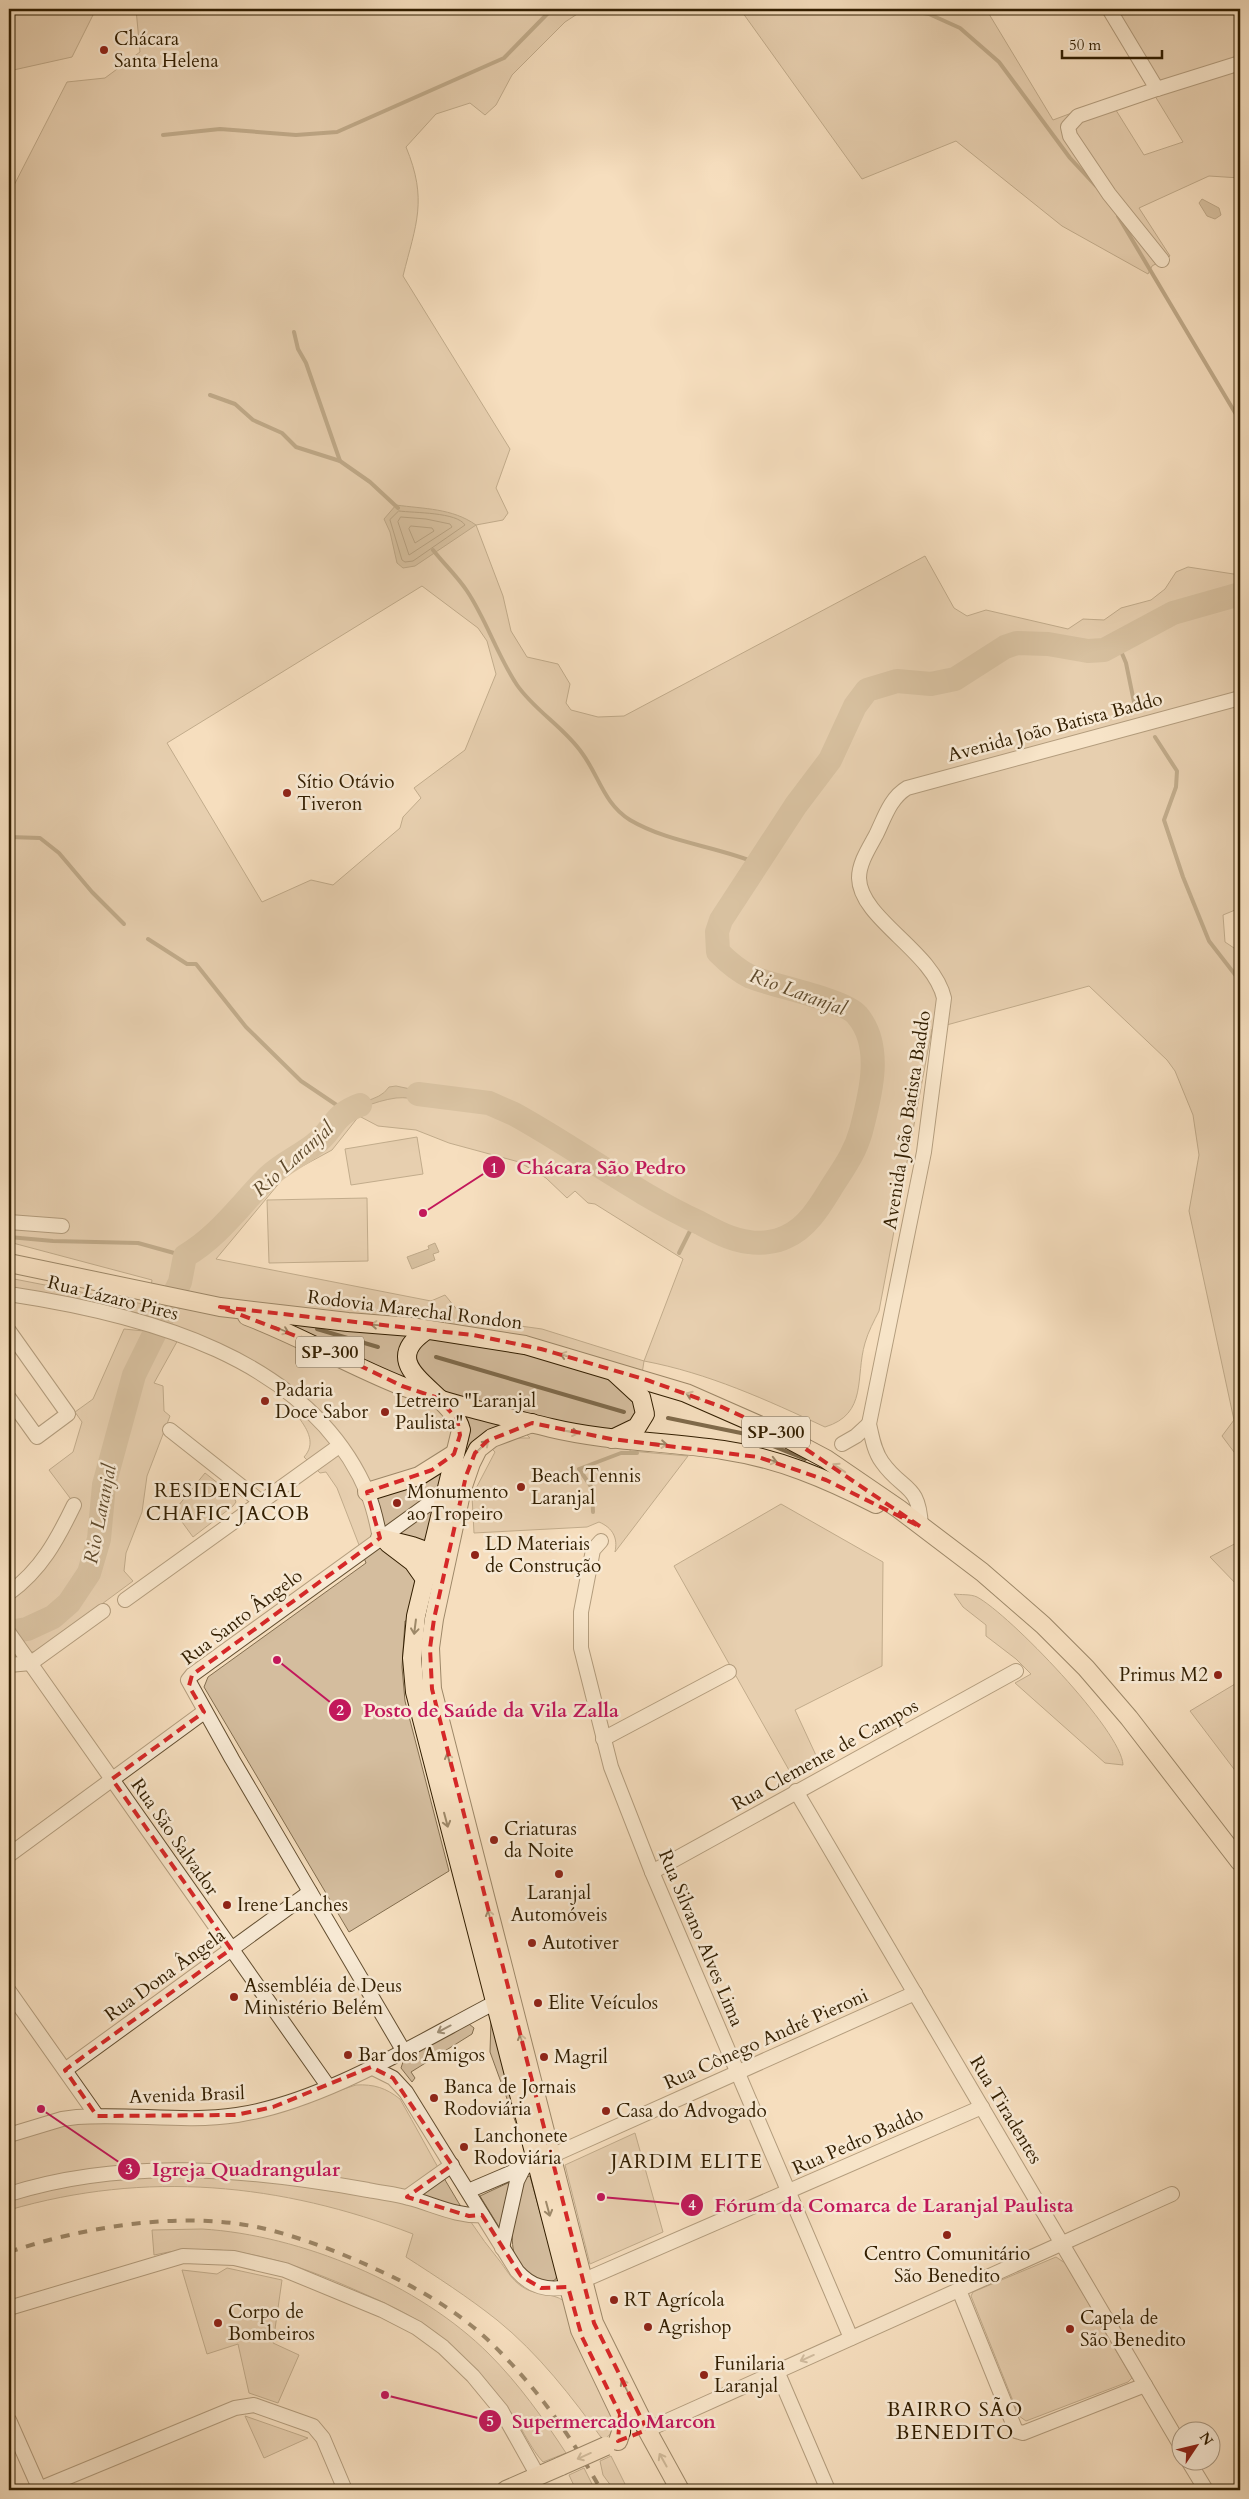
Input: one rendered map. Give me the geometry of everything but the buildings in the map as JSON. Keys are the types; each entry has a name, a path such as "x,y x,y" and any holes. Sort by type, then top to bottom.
{"main road":[{"name":"Rodovia Marechal Rondon","path":"9,1263 212,1305 472,1335 525,1345 686,1393 784,1436 826,1459 899,1509 1015,1600 1086,1668 1142,1733 1240,1862"},
{"name":"Rodovia Marechal Rondon","path":"212,1305 291,1334 397,1384 438,1398 532,1423 611,1439 722,1450 775,1461 826,1480 921,1527"},
{"path":"427,1330 410,1342 406,1350 406,1358 411,1369 460,1425 460,1436 445,1492 430,1648 432,1689 447,1788"},
{"path":"611,1439 637,1427 645,1414 641,1397 613,1371"},
{"path":"532,1423 492,1438 475,1454 439,1556 425,1579 416,1616 413,1644 415,1692 447,1788 491,1956 519,2065 537,2162 576,2284 589,2334 620,2414 622,2422 612,2444"},
{"path":"367,1492 419,1476 454,1454"},
{"path":"380,1538 439,1556"},
{"path":"380,1538 406,1556 425,1579"},
{"path":"415,1692 432,1689"},
{"path":"589,2334 680,2490"},
{"path":"506,2490 646,2430"}],"street":[{"path":"1109,9 1158,88"},
{"path":"1162,260 1109,194 1070,136 1068,127 1078,116 1158,88 1240,63"},
{"name":"Avenida João Batista Baddo","path":"921,1527 920,1511 916,1496 880,1460 869,1424 924,1152 944,1012 944,998 936,976 873,909 864,896 859,878 863,862 893,801 901,791 913,785 1240,698"},
{"path":"9,1222 62,1226"},
{"name":"Rua Lázaro Pires","path":"9,1294 145,1322 175,1332 233,1358 273,1381 316,1417 339,1446 367,1492 380,1538"},
{"path":"9,1331 68,1414 38,1437 9,1398"},
{"path":"842,1444 856,1436 869,1424"},
{"path":"170,1430 260,1501"},
{"path":"125,1600 260,1501 339,1446"},
{"name":"Rua Santo Ângelo","path":"403,2050 189,1686 190,1677 445,1492"},
{"path":"9,1593 25,1580 52,1549 74,1505"},
{"name":"Rua Silvano Alves Lima","path":"601,1541 594,1550 580,1631 583,1663 620,1792 652,1872 851,2338"},
{"path":"9,1665 31,1663 103,1611"},
{"name":"Rua São Salvador","path":"9,1633 328,2086"},
{"name":"Rua Clemente de Campos","path":"652,1872 1016,1671"},
{"path":"604,1740 729,1672"},
{"path":"9,1854 204,1712"},
{"name":"Rua Tiradentes","path":"796,1791 1172,2431"},
{"name":"Rua Dona Ângela","path":"66,2070 310,1892"},
{"path":"9,1991 97,2116"},
{"name":"Rua Cônego André Pieroni","path":"468,2191 915,1993"},
{"name":"Avenida Brasil","path":"9,2135 62,2119 97,2116 236,2115 267,2108 328,2086 371,2067 502,2000"},
{"path":"9,2016 23,2011"},
{"path":"371,2067 386,2073 402,2086 516,2271 530,2283 548,2289 576,2284"},
{"name":"Rua Pedro Baddo","path":"576,2284 982,2107"},
{"path":"502,2248 518,2181 537,2162"},
{"path":"407,2197 452,2165"},
{"path":"9,2194 94,2176 147,2171 189,2170 259,2175 407,2197 469,2216 482,2215"},
{"path":"646,2430 1172,2194"},
{"path":"9,2308 183,2256 234,2258 285,2270 388,2312 417,2328 443,2347 492,2398 520,2440 538,2476"},
{"path":"959,2290 1016,2431 1023,2433 1145,2386"},
{"path":"776,2372 828,2490"},
{"path":"9,2420 35,2489 235,2408 254,2405 308,2423 318,2430 346,2490"},
{"path":"1195,2472 1206,2490"}],"highlighted area":[{"path":"220,1307 473,1335 541,1349 647,1380 722,1407 791,1439 921,1527 826,1480 758,1457 611,1439 532,1423 487,1441 475,1453 466,1476 434,1619 430,1648 432,1689 594,2323 647,2430 618,2441 620,2414 582,2337 568,2287 541,2288 521,2276 482,2215 469,2216 407,2197 452,2165 393,2078 371,2067 273,2107 236,2115 97,2116 65,2070 231,1949 112,1779 204,1712 189,1686 192,1675 380,1538 367,1492 432,1470 454,1454 460,1435 457,1419 438,1398 402,1386 309,1341"}],"shaded area":[{"path":"9,9 96,9 72,57 9,71"},
{"path":"136,9 585,9 565,22 512,75 496,105 485,115 470,103 436,114 406,147 417,182 418,212 403,276 510,449 496,488 508,513 503,520 476,525 503,596 511,631 527,657 558,664 570,684 566,703 571,710 598,717 624,716 925,556 954,608 967,616 986,610 1068,629 1083,619 1104,620 1121,608 1151,600 1165,589 1176,572 1188,567 1240,575 1240,908 1223,915 1225,942 1240,952 1240,1460 1222,1436 1234,1420 1189,1211 1199,1155 1193,1115 1175,1071 1167,1060 1089,986 932,1029 879,1311 865,1343 854,1404 839,1421 825,1427 737,1388 668,1366 644,1361 630,1451 688,1456 615,1552 616,1542 611,1530 599,1522 587,1527 474,1533 472,1496 495,1452 490,1447 514,1438 530,1438 515,1423 457,1407 409,1621 405,1621 402,1667 405,1701 449,1871 349,1932 204,1687 208,1677 366,1563 337,1488 326,1472 320,1473 304,1457 310,1447 310,1442 308,1432 299,1418 311,1404 297,1392 235,1352 184,1329 154,1383 163,1386 164,1411 170,1416 147,1476 142,1512 126,1553 124,1571 133,1581 37,1652 31,1652 23,1643 13,1656 9,1658 9,1599 79,1510 49,1470 73,1452 82,1422 75,1412 93,1399 124,1329 144,1331 147,1315 9,1288 9,1278 148,1305 152,1280 9,1242 9,195 67,82 105,78 140,52","holes":["422,586 478,628 487,641 496,674 465,750 414,788 421,798 403,817 400,828 333,885 311,880 262,902 167,743","359,1116 378,1126 416,1130 449,1143 519,1162 546,1178 567,1198 575,1191 588,1203 595,1204 683,1259 644,1361 542,1329 506,1324 459,1312 445,1295 431,1301 216,1259 286,1175 332,1150"]},
{"path":"740,9 986,9 1053,120 1109,99 1144,155 1183,142 1102,9 1240,9 1240,178 1209,176 1139,208 1170,256 1152,266 1148,274 1062,226 956,141 862,179"},
{"path":"417,1137 423,1174 351,1185 345,1149"},
{"path":"367,1198 368,1261 269,1263 267,1200"},
{"path":"464,1415 514,1426 464,1463 459,1461 469,1438 469,1427"},
{"path":"205,1473 233,1495 236,1502 193,1537 174,1511"},
{"path":"781,1504 883,1562 882,1666 795,1710 820,1764 794,1779 674,1566"},
{"path":"1240,1541 1240,1588 1210,1557"},
{"path":"954,1594 977,1597 1013,1626 1037,1649 1085,1701 1118,1749 1123,1765 1105,1763 1015,1683 1031,1674 1016,1659 986,1636 986,1625 963,1607"},
{"path":"1240,1681 1240,1777 1190,1711"},
{"path":"491,2020 525,2148 490,2052"},
{"path":"469,2024 474,2028 472,2034 411,2072 415,2078 412,2082 401,2068 404,2059"},
{"path":"356,2085 380,2088 400,2099 458,2202 511,2277 526,2289 554,2296 564,2301 615,2419 612,2431 606,2438 603,2440 554,2376 512,2333 475,2303 406,2257 413,2234 313,2203 263,2193 213,2188 162,2187 111,2190 60,2197 9,2210 9,2142 73,2123 217,2123 253,2119"},
{"path":"635,2133 663,2232 590,2264 565,2165"},
{"path":"530,2176 557,2274 556,2279 551,2282 533,2276 521,2267 515,2255 512,2241 516,2210 524,2178"},
{"path":"510,2182 500,2228 480,2196"},
{"path":"202,2229 240,2233 279,2241 318,2253 394,2285 429,2306 461,2329 500,2365 530,2402 566,2453 543,2462 507,2407 473,2368 436,2333 394,2307 335,2281 260,2256 207,2250 154,2255 152,2230"},
{"path":"1056,2257 1065,2263 1132,2378 1128,2382 1026,2421 1019,2416 971,2296 973,2292"},
{"path":"227,2268 282,2280 273,2343 299,2355 278,2403 249,2393 238,2344 207,2354 182,2270 217,2274"},
{"path":"245,2416 308,2438 264,2458"},
{"path":"611,2456 628,2490 614,2490 603,2475 600,2461"},
{"path":"584,2468 595,2490 576,2490 569,2475"}],"water":[{"path":"1202,199 1219,208 1221,215 1215,219 1207,216 1199,203"},
{"path":"396,505 448,512 467,519 476,525 415,566 403,568 397,563 390,532 384,519"},
{"path":"396,1086 449,1097 436,1100 388,1099 364,1107 334,1122 337,1112 343,1108 372,1099 385,1092 389,1087"},
{"path":"290,1152 303,1161 272,1180 228,1222 241,1200"},
{"path":"435,1243 439,1252 433,1254 435,1260 412,1269 407,1257 429,1249 428,1246"}],"waterway":[{"path":"163,135 220,129 296,135 337,132 504,58 552,9"},
{"path":"898,9 929,14 960,28 999,62 1070,158 1096,186"},
{"path":"1118,216 1240,421"},
{"path":"294,332 298,349 306,363 340,461 370,482 398,508"},
{"path":"210,395 235,404 253,420 282,433 296,447 340,461"},
{"path":"433,550 467,591 517,685 532,703 575,744 588,762 608,798 621,813 645,828 661,834 759,864"},
{"name":"Rio Laranjal","path":"418,1094 489,1103 514,1114 652,1198 730,1237 742,1241 763,1243 778,1240 794,1233 807,1222 817,1209 855,1147 861,1131 871,1087 873,1056 870,1041 865,1027 857,1015 850,1009 824,999 761,981 737,969 718,952 717,932 721,920 796,805 830,760 855,706 867,690 897,681 931,684 955,679 1005,647 1017,643 1048,644 1088,651 1104,650 1173,613 1240,594"},
{"path":"1118,644 1126,663 1134,702"},
{"path":"1155,737 1177,771 1176,787 1164,820 1183,877 1209,941 1240,981"},
{"path":"9,837 40,838 59,853 92,892 124,924"},
{"path":"148,939 187,964 196,964 246,1027 301,1081 344,1110"},
{"name":"Rio Laranjal","path":"9,1632 27,1629 53,1617 69,1603 89,1573 99,1539 104,1485 134,1375 180,1282 185,1256 219,1230 273,1172 315,1144 338,1118 360,1105"},
{"path":"679,1253 695,1221"},
{"path":"9,1237 53,1241 138,1243 185,1256"},
{"path":"317,1329 378,1347"},
{"path":"436,1357 624,1412"},
{"path":"668,1418 741,1433 805,1459"},
{"path":"593,1512 592,1488 579,1469 621,1453 637,1453"}],"railway":[{"path":"9,2252 104,2228 138,2223 206,2221 239,2224 270,2230 339,2253 423,2293 476,2329 521,2374 550,2410 577,2449 601,2490"}],"place":[{"name":"Chácara Santa Helena","path":"104,50"},
{"name":"Sítio Otávio Tiveron","path":"287,793"},
{"name":"Chácara São Pedro","path":"423,1213"},
{"name":"Padaria Doce Sabor","path":"265,1401"},
{"name":"Letreiro \"Laranjal Paulista\"","path":"385,1412"},
{"name":"Beach Tennis Laranjal","path":"521,1487"},
{"name":"Monumento ao Tropeiro","path":"397,1503"},
{"name":"LD Materiais de Construção","path":"475,1555"},
{"name":"Posto de Saúde da Vila Zalla","path":"277,1660"},
{"name":"Primus M2","path":"1218,1675"},
{"name":"Criaturas da Noite","path":"494,1840"},
{"name":"Laranjal Automóveis","path":"559,1874"},
{"name":"Irene Lanches","path":"227,1905"},
{"name":"Autotiver","path":"532,1943"},
{"name":"Assembléia de Deus Ministério Belém","path":"234,1997"},
{"name":"Elite Veículos","path":"538,2003"},
{"name":"Bar dos Amigos","path":"348,2055"},
{"name":"Magril","path":"544,2057"},
{"name":"Banca de Jornais Rodoviária","path":"434,2098"},
{"name":"Igreja Quadrangular","path":"41,2109"},
{"name":"Casa do Advogado","path":"606,2111"},
{"name":"Lanchonete Rodoviária","path":"464,2147"},
{"name":"Fórum da Comarca de Laranjal Paulista","path":"601,2197"},
{"name":"Centro Comunitário São Benedito","path":"947,2235"},
{"name":"RT Agrícola","path":"614,2300"},
{"name":"Corpo de Bombeiros","path":"218,2323"},
{"name":"Agrishop","path":"648,2327"},
{"name":"Capela de São Benedito","path":"1070,2329"},
{"name":"Funilaria Laranjal","path":"704,2375"},
{"name":"Supermercado Marcon","path":"385,2395"}],"district":[{"name":"RESIDENCIAL CHAFIC JACOB","path":"228,1502"},
{"name":"JARDIM ELITE","path":"687,2161"},
{"name":"BAIRRO SÃO BENEDITO","path":"955,2420"}]}
